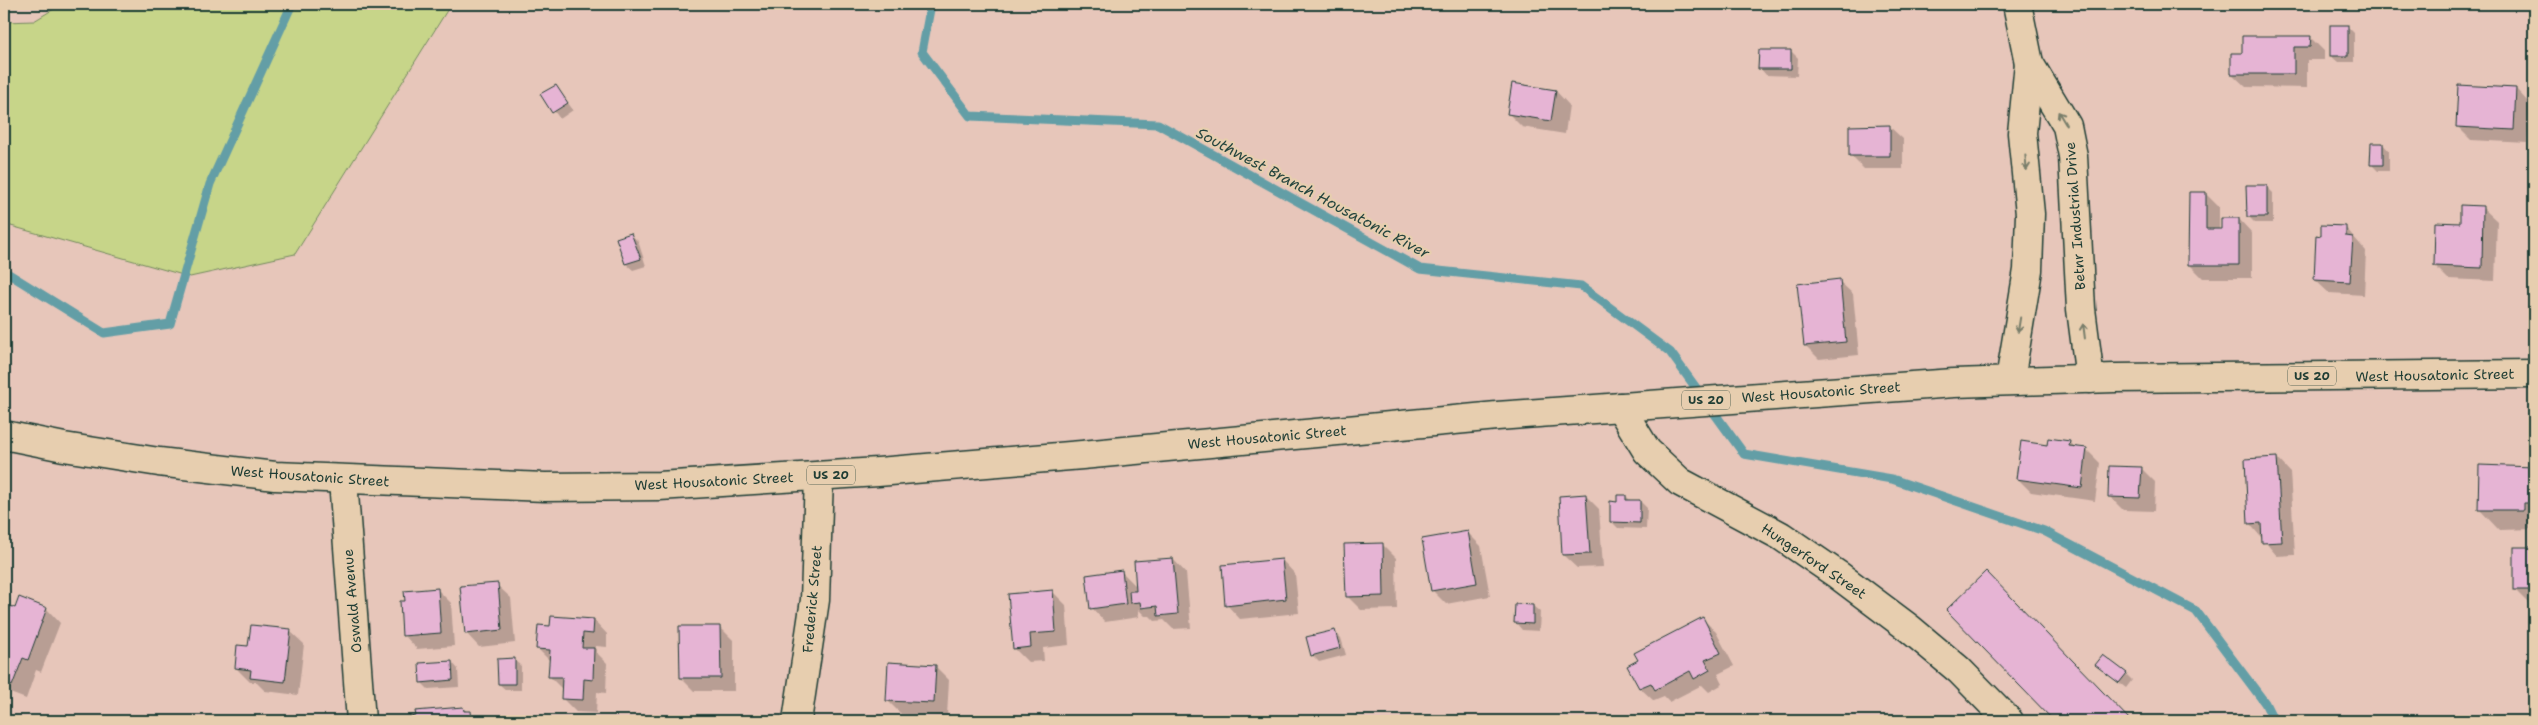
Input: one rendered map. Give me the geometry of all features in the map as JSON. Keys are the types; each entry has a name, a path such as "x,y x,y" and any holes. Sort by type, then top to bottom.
{"main road":[{"name":"Betnr Industrial Drive","path":"2016,4 2029,62 2067,126 2073,156 2081,309 2090,379"},
{"name":"Betnr Industrial Drive","path":"2010,380 2028,270 2030,214 2022,133 2029,62"},
{"name":"West Housatonic Street","path":"4,435 64,447 159,462 275,476 545,487 659,486 819,476 1072,456 1498,416 2010,380 2534,374"},
{"name":"Hungerford Street","path":"1620,407 1647,452 1680,482 1781,536 1838,575 1910,629 1959,670 2009,721"},
{"name":"Frederick Street","path":"797,721 815,600 819,476"},
{"name":"Oswald Avenue","path":"343,480 361,721"}],"green space":[{"path":"62,4 451,4 295,254 190,277 4,224 4,22 34,21"}],"building":[{"path":"2330,25 2348,25 2348,56 2330,56"},
{"path":"2242,36 2311,36 2310,47 2294,47 2294,74 2231,74 2231,53 2242,53"},
{"path":"1759,50 1791,50 1791,69 1758,69"},
{"path":"1512,83 1556,90 1551,121 1507,114"},
{"path":"556,85 568,103 552,113 540,94"},
{"path":"2458,85 2516,88 2514,130 2456,127"},
{"path":"1890,125 1890,156 1849,156 1849,126"},
{"path":"2371,143 2383,143 2383,165 2370,165"},
{"path":"2246,185 2267,185 2267,217 2247,217"},
{"path":"2189,192 2206,192 2206,229 2221,229 2221,218 2239,218 2239,265 2188,265"},
{"path":"2460,205 2483,206 2482,268 2434,266 2435,222 2460,223"},
{"path":"2321,225 2346,226 2346,236 2353,237 2350,282 2314,280 2316,235 2321,236"},
{"path":"631,233 641,259 625,264 616,238"},
{"path":"1840,279 1846,342 1804,346 1797,284"},
{"path":"2048,438 2070,441 2069,446 2087,448 2082,488 2016,479 2021,441 2047,445"},
{"path":"2277,457 2282,542 2262,543 2261,523 2248,524 2245,459"},
{"path":"2479,465 2534,467 2534,503 2524,503 2524,510 2478,510"},
{"path":"2109,466 2142,467 2140,498 2108,497"},
{"path":"1586,494 1590,554 1562,555 1559,496"},
{"path":"1617,495 1626,495 1626,500 1640,500 1640,523 1610,522 1610,501 1617,502"},
{"path":"1468,531 1477,583 1431,591 1422,539"},
{"path":"1383,543 1384,596 1346,597 1344,544"},
{"path":"2514,547 2534,547 2534,590 2514,590"},
{"path":"1173,558 1178,614 1158,616 1157,606 1141,608 1140,602 1130,603 1129,591 1136,591 1134,561"},
{"path":"1282,559 1286,599 1225,606 1222,565"},
{"path":"1122,570 1126,604 1090,609 1086,575"},
{"path":"1986,571 2131,721 2054,721 1946,610"},
{"path":"498,583 502,630 465,634 460,586"},
{"path":"438,588 441,633 402,636 400,601 405,601 404,591"},
{"path":"1053,590 1056,632 1030,634 1031,647 1013,649 1008,594"},
{"path":"19,597 47,608 28,660 23,658 12,686 4,683 6,651 4,650 4,625 11,606 15,608"},
{"path":"1515,604 1533,605 1533,624 1514,623"},
{"path":"551,616 594,619 593,634 583,633 582,648 594,648 593,680 584,679 583,700 561,699 562,677 548,677 550,650 536,649 538,625 550,626"},
{"path":"1703,617 1721,653 1705,660 1710,670 1694,679 1690,671 1655,690 1651,683 1639,688 1627,666 1638,660 1634,653"},
{"path":"251,625 291,629 285,682 250,678 251,670 235,668 237,645 248,646"},
{"path":"679,626 720,626 721,678 680,678"},
{"path":"1335,630 1340,648 1311,656 1306,637"},
{"path":"2103,655 2127,673 2119,683 2095,665"},
{"path":"515,658 515,684 498,684 497,659"},
{"path":"452,661 453,680 420,683 419,663"},
{"path":"888,662 936,665 934,703 886,701"},
{"path":"463,707 464,711 471,711 472,721 409,721 409,717 416,716 415,711"}],"waterway":[{"name":"Southwest Branch Housatonic River","path":"4,271 104,333 170,324 210,184 292,4"},
{"name":"Southwest Branch Housatonic River","path":"931,4 922,52 970,116 1158,124 1420,269 1581,286 1670,352 1744,454 1892,479 2044,531 2196,611 2265,703 2274,721"}]}
